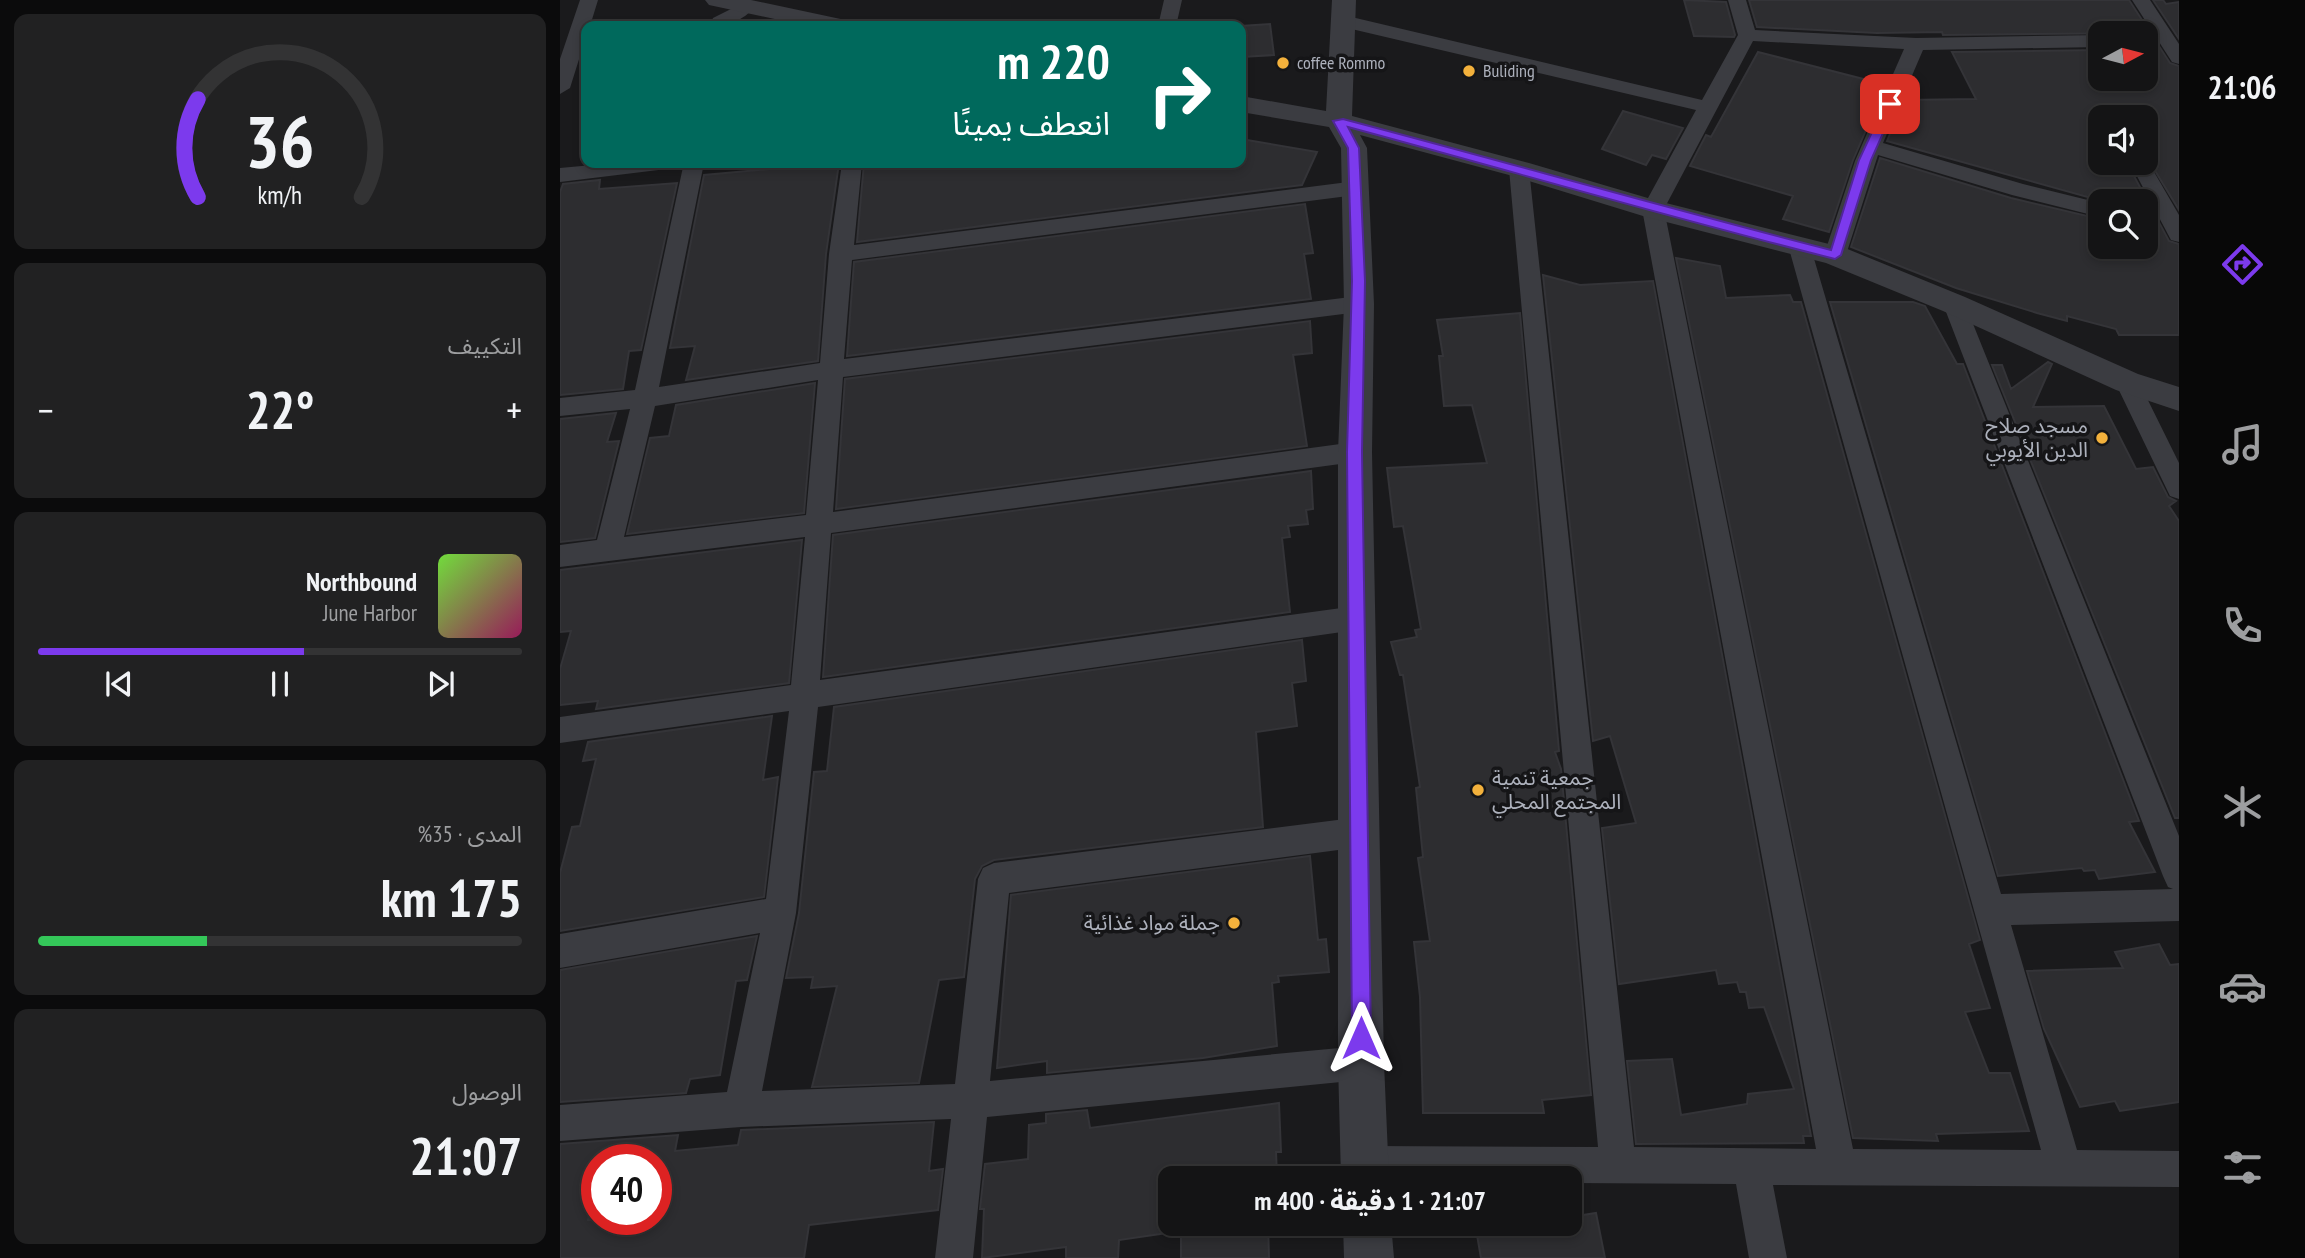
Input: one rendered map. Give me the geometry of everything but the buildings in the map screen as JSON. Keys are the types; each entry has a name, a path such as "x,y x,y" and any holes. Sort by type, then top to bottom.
{"street":[{"path":"582,21 589,0"},
{"path":"720,0 745,8 814,21"},
{"path":"1168,21 1173,0"},
{"path":"1737,0 1747,35 1653,209 1838,1167"},
{"path":"2141,0 2179,58"},
{"path":"722,21 745,8"},
{"path":"1365,1166 1356,618 1355,452 1359,304 1354,148 1339,121 1343,10 1707,107"},
{"path":"560,88 581,24"},
{"path":"1747,35 1916,44 2088,41"},
{"path":"2158,40 2166,40"},
{"path":"1835,255 1872,146 1916,44"},
{"path":"1246,105 1339,121 1520,169 1653,209 1835,255 1954,304 2127,382 2179,399"},
{"path":"1872,146 2019,190 2088,207"},
{"path":"560,175 627,168"},
{"path":"608,550 645,398 693,168"},
{"path":"741,1109 780,913 820,524 829,370 851,168"},
{"path":"1520,169 1618,1166"},
{"path":"2147,175 2178,231"},
{"path":"841,254 1356,188"},
{"path":"2158,225 2178,231"},
{"path":"1799,245 2064,1168"},
{"path":"560,407 645,398 829,370 1359,304"},
{"path":"1954,304 2179,876"},
{"path":"2127,382 2179,489"},
{"path":"560,556 1355,452"},
{"path":"560,730 1356,618"},
{"path":"954,1258 994,879 1361,832"},
{"path":"1988,910 2179,905"},
{"path":"560,951 780,913"},
{"path":"560,1123 741,1109 970,1101 1362,1063"},
{"path":"1751,1166 1768,1258"},
{"path":"1582,1167 2179,1169"},
{"path":"1368,1236 1369,1258"}],"place":[{"name":"coffee Rommo","path":"1283,63"},
{"name":"Buliding","path":"1469,71"},
{"name":"مسجد صلاح الدين الأيوبي","path":"2102,438"},
{"name":"جمعية تنمية المجتمع المحلي","path":"1478,790"},
{"name":"جملة مواد غذائية","path":"1234,923"}],"route":[{"path":"1361,1038 1361,832 1355,452 1359,281 1354,148 1339,121 1520,169 1653,209 1835,255 1865,160 1890,104"}]}
